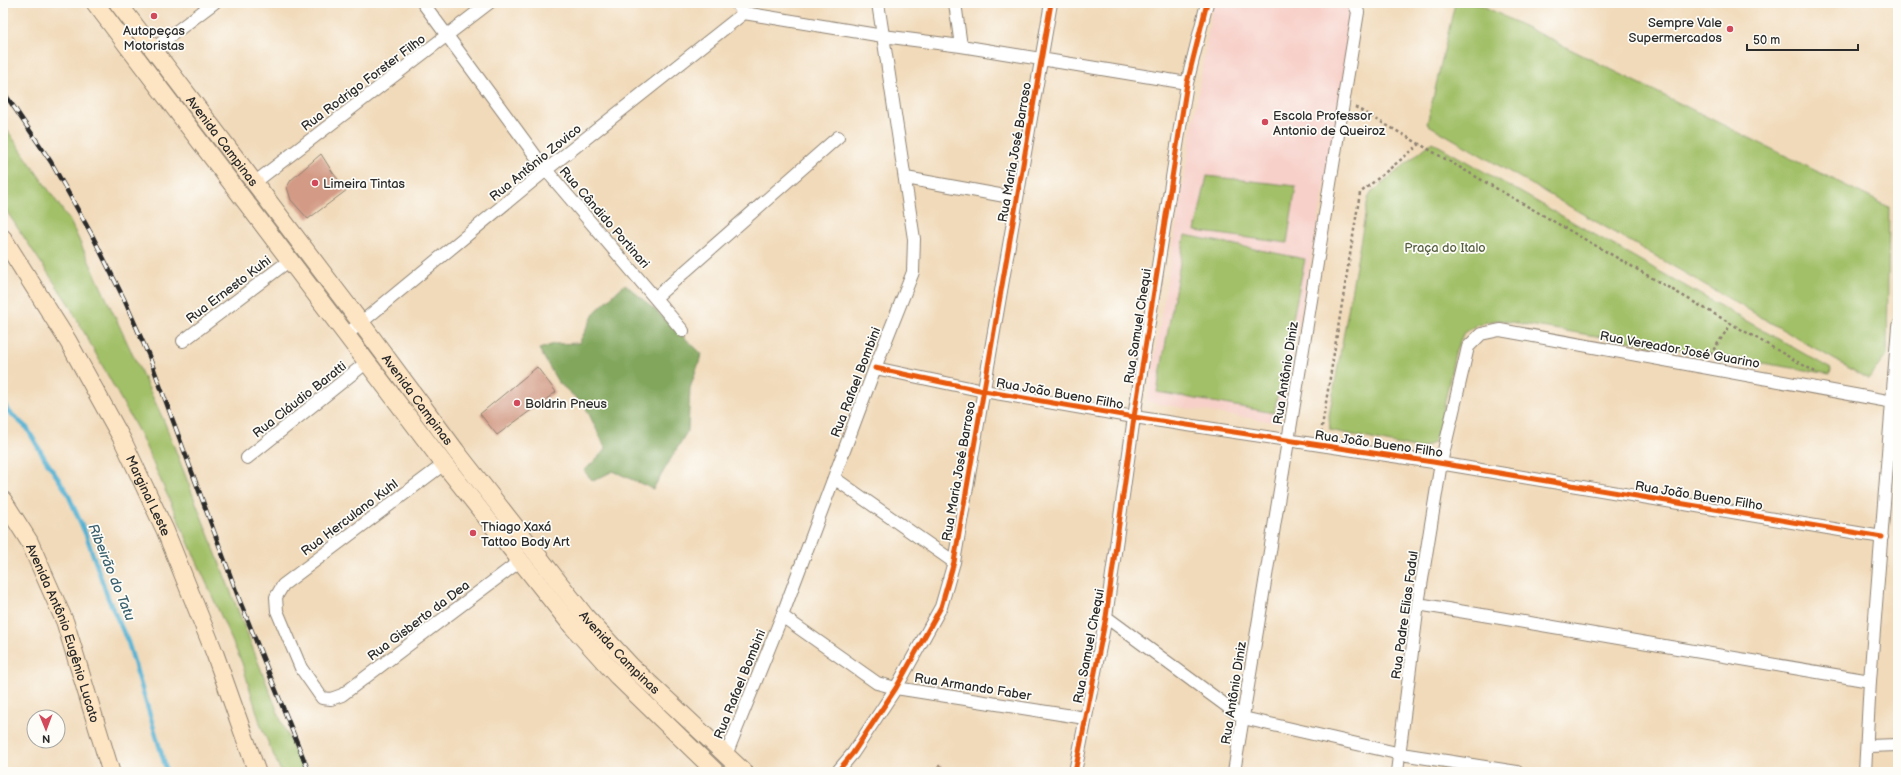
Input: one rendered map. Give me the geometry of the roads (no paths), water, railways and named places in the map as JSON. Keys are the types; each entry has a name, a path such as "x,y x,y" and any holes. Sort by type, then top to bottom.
{"main road":[{"name":"Avenida Campinas","path":"95,3 444,464 520,561 595,652 716,772"},
{"name":"Avenida Campinas","path":"118,3 362,323 456,451 586,617 631,666 744,772"},
{"name":"Marginal Leste","path":"3,238 68,341 122,439 165,530 215,654 257,772"},
{"name":"Avenida Antônio Eugênio Lucato","path":"3,500 29,541 65,622 111,772"}],"street":[{"path":"153,49 214,3"},
{"name":"Rua Cândido Portinari","path":"423,3 546,170 656,297 683,331"},
{"name":"Rua Rodrigo Forster Filho","path":"254,183 489,3"},
{"path":"736,3 744,13 883,36 961,46 1187,83"},
{"name":"Rua Rafael Bombini","path":"726,755 782,616 875,368 913,272 914,239 906,178 878,3"},
{"path":"955,3 961,46"},
{"name":"Rua Maria José Barroso","path":"837,772 853,753 896,688 941,607 954,562 1051,3"},
{"name":"Rua Samuel Chequi","path":"1075,772 1106,617 1134,417 1187,83 1207,3"},
{"name":"Rua Antônio Diniz","path":"1234,772 1358,12 1354,3"},
{"name":"Rua Antônio Zovico","path":"346,335 546,170 744,13"},
{"path":"656,297 838,137"},
{"path":"906,178 1016,198"},
{"name":"Rua Ernesto Kuhi","path":"183,341 290,260"},
{"path":"1865,772 1868,746 1870,681 1898,326"},
{"name":"Rua Vereador José Guarino","path":"1468,347 1482,334 1500,330 1893,402"},
{"name":"Rua Padre Elias Fadul","path":"1397,772 1401,754 1418,604 1441,463 1468,347"},
{"name":"Rua Cláudio Baratti","path":"247,458 367,362"},
{"name":"Rua João Bueno Filho","path":"875,368 984,391 1134,417 1441,463 1882,537"},
{"name":"Rua Herculano Kuhl","path":"331,699 322,698 301,668 277,611 276,597 282,585 444,464"},
{"path":"834,478 954,562"},
{"name":"Rua Gisberto da Dea","path":"331,699 342,695 520,561"},
{"path":"1418,604 1870,681"},
{"name":"Rua Armando Faber","path":"782,616 877,683 896,688 1085,718"},
{"path":"1106,617 1242,718 1401,754 1518,772"},
{"path":"1868,746 1898,745"}],"waterway":[{"name":"Ribeirão do Tatu","path":"3,398 7,410 27,428 67,492 86,535 108,598 128,642 167,772"}],"railway":[{"path":"3,91 51,162 92,235 124,299 149,356 239,599 309,772"}],"place":[{"name":"Autopeças Motoristas","path":"154,16"},
{"name":"Sempre Vale Supermercados","path":"1730,29"},
{"name":"Escola Professor Antonio de Queiroz","path":"1265,122"},
{"name":"Limeira Tintas","path":"315,183"},
{"name":"Boldrin Pneus","path":"517,403"},
{"name":"Thiago Xaxá Tattoo Body Art","path":"473,533"}],"park label":[{"name":"Praça do Italo","path":"1445,247"}]}
